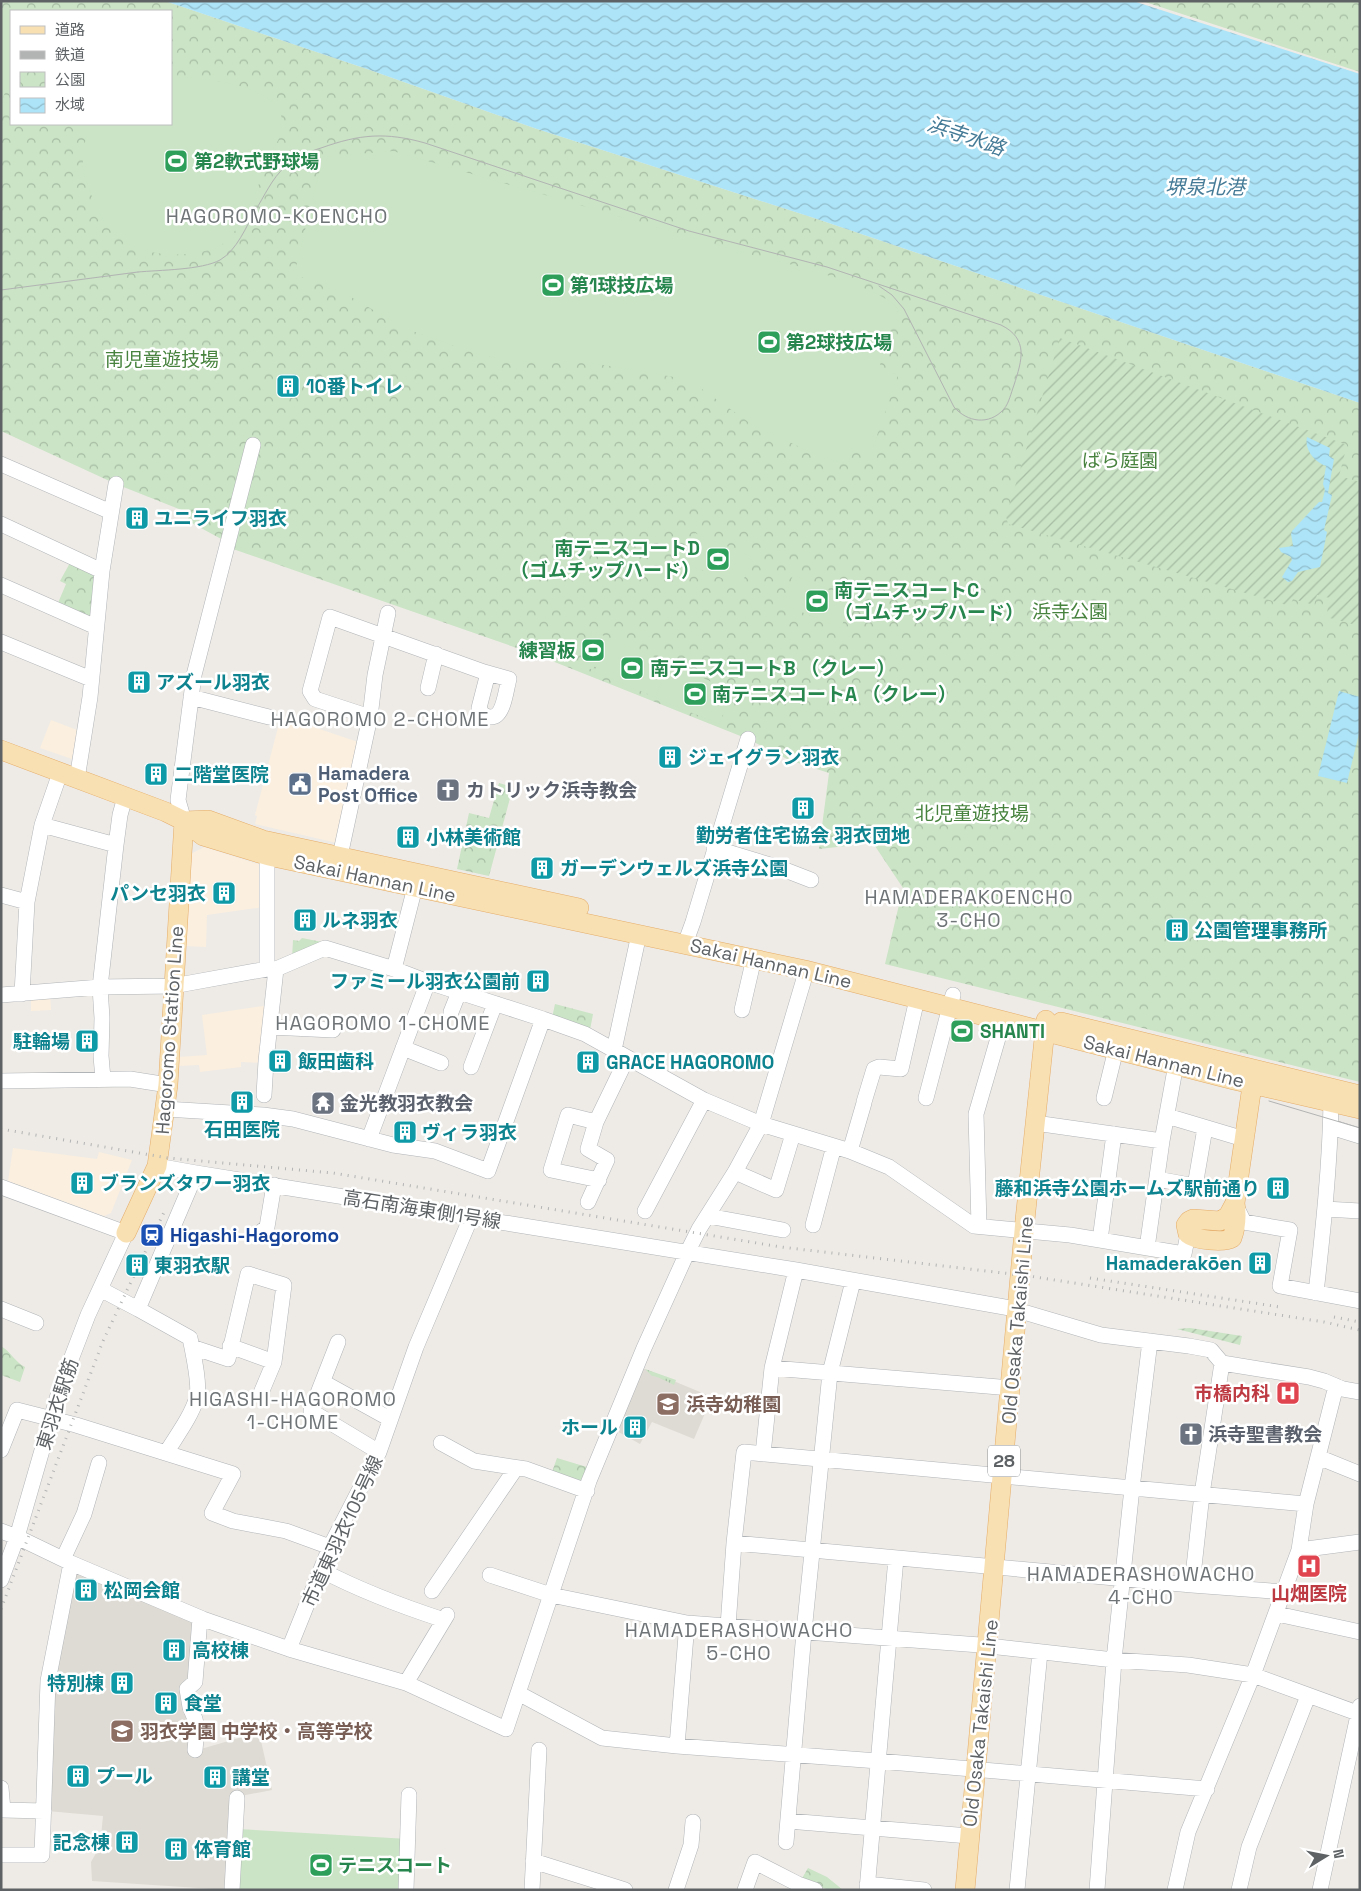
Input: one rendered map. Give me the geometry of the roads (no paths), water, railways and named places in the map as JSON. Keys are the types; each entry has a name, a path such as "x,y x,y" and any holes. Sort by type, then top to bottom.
{"main road":[{"name":"Sakai Hannan Line","path":"1,750 166,812 184,821 203,836 270,854 639,934 686,938 813,960 952,1001 1253,1077 1331,1102 1360,1109"},
{"name":"Sakai Hannan Line","path":"184,821 208,820 263,840 340,856 686,938 754,958 917,999 952,1001 1003,1021 1044,1025 1116,1049 1176,1064 1360,1095"},
{"name":"Hagoromo Station Line","path":"126,1233 158,1166 168,1085 184,821"},
{"name":"Old Osaka Takaishi Line","path":"965,1890 1044,1025"},
{"path":"1188,1234 1196,1238 1225,1241 1232,1238 1237,1214 1235,1203 1253,1077"}],"street":[{"path":"184,821 178,800 194,675 253,445"},
{"path":"1,464 111,512"},
{"path":"22,994 27,902 42,825 69,776 92,679 102,571 116,484"},
{"path":"1,524 102,571"},
{"path":"1,585 96,627"},
{"path":"340,856 370,717 388,613"},
{"path":"370,717 315,699 310,691 330,617 488,673"},
{"path":"1,642 92,679"},
{"path":"428,688 436,654"},
{"path":"191,697 269,717"},
{"path":"686,938 693,922 748,739"},
{"path":"103,1079 100,987 116,845 120,815 125,797"},
{"path":"42,825 116,845"},
{"path":"714,848 780,868 811,880"},
{"path":"264,1095 270,1027 272,969 267,864 270,854"},
{"path":"394,969 416,887"},
{"path":"1,895 27,902"},
{"path":"614,1050 639,934"},
{"path":"1,995 100,987 173,986 272,969 325,948 394,969 584,1034 704,1100 760,1124 834,1146 889,1167 974,1226 1070,1235 1184,1254 1188,1234"},
{"path":"742,1010 754,958"},
{"path":"1,1531 200,1618 289,1649 406,1683 506,1729 589,1481 644,1348 687,1253 735,1172 760,1124 805,970"},
{"path":"369,1138 428,982"},
{"path":"452,1012 459,992"},
{"path":"850,1152 874,1069 879,1067 901,1069 917,999"},
{"path":"926,1098 952,1001"},
{"path":"477,1058 493,1009 497,1004"},
{"path":"165,1109 263,1115 293,1119 394,1145 435,1151 488,1171 544,1019"},
{"path":"979,1226 976,1114 1003,1021"},
{"path":"270,1027 333,1030"},
{"path":"403,1048 441,1063"},
{"path":"1104,1098 1116,1049"},
{"path":"588,1202 607,1160 588,1149 596,1122 627,1058"},
{"path":"1147,1248 1162,1141 1176,1064"},
{"path":"1,1082 130,1079 168,1085"},
{"path":"645,1211 704,1100"},
{"path":"1316,1293 1325,1208 1331,1102"},
{"path":"596,1122 568,1114 551,1170 599,1180"},
{"path":"1166,1116 1244,1139"},
{"path":"1036,1123 1162,1141"},
{"path":"1331,1127 1360,1136"},
{"path":"1157,1179 1195,1186 1205,1128"},
{"path":"735,1172 776,1190 792,1134"},
{"path":"1100,1240 1114,1134"},
{"path":"813,1225 834,1146"},
{"name":"高石南海東側1号線","path":"158,1166 796,1270 1017,1310 1101,1335 1211,1350 1222,1363"},
{"path":"138,1309 196,1173"},
{"path":"261,1232 267,1227 274,1185"},
{"path":"1,1186 126,1233"},
{"path":"1235,1203 1244,1222 1290,1230 1280,1286 1360,1301"},
{"path":"1325,1208 1360,1211"},
{"path":"708,1216 784,1230"},
{"name":"市道東羽衣105号線","path":"289,1649 330,1547 379,1452 416,1348 471,1217"},
{"name":"東羽衣駅筋","path":"1,1580 17,1537 60,1388 88,1315 126,1233"},
{"path":"763,1454 772,1368 796,1270"},
{"path":"192,1347 228,1359 248,1274 284,1285 274,1362 261,1393"},
{"path":"786,1842 804,1632 830,1373 853,1281"},
{"path":"100,1289 190,1338 197,1396 188,1419 166,1453"},
{"path":"1,1309 36,1323"},
{"path":"1096,1890 1122,1578 1150,1341"},
{"path":"338,1342 311,1411 379,1452"},
{"path":"230,1346 274,1362"},
{"path":"1192,1585 1202,1494 1222,1363 1309,1377 1343,1389 1360,1392"},
{"path":"772,1368 1011,1388"},
{"path":"323,1382 390,1418"},
{"path":"1175,1890 1188,1832 1277,1614 1298,1550 1306,1504 1336,1386"},
{"path":"1,1450 17,1410 76,1425 233,1474 212,1513 232,1521 286,1531 330,1547"},
{"path":"441,1443 474,1461 526,1469 587,1491"},
{"path":"728,1626 734,1543 744,1452 1306,1504"},
{"path":"1318,1457 1360,1474"},
{"path":"1,1855 42,1855 48,1681 67,1561 100,1463"},
{"path":"432,1591 516,1468"},
{"path":"1298,1550 1360,1542"},
{"path":"734,1543 1284,1592"},
{"path":"896,1558 867,1887 924,1890"},
{"path":"321,1570 364,1592 395,1604 446,1617 406,1683"},
{"path":"490,1575 550,1595 688,1623 988,1646 1114,1660 1188,1665 1253,1675 1308,1696 1359,1712 1320,1890"},
{"path":"1277,1614 1360,1632"},
{"path":"195,1750 197,1728 190,1707 187,1689 195,1682 200,1618"},
{"path":"677,1746 688,1623"},
{"path":"1017,1890 1040,1652"},
{"path":"518,1693 602,1738 677,1746 878,1760 1207,1789"},
{"path":"1238,1890 1248,1847 1308,1696"},
{"path":"532,1890 539,1750"},
{"path":"1,1788 3,1810 44,1811"},
{"path":"406,1890 409,1795"},
{"path":"232,1890 238,1798"},
{"path":"788,1821 969,1836"},
{"path":"676,1890 691,1845 693,1822"},
{"path":"533,1862 625,1890"},
{"path":"745,1890 755,1862 798,1884 815,1890"}],"water":[{"name":"堺泉北港","path":"165,1 1133,1 1360,74 1360,403 814,218 534,128"},
{"path":"1307,437 1330,448 1329,456 1334,459 1328,493 1332,495 1324,530 1327,532 1320,567 1298,572 1292,581 1288,582 1282,577 1292,560 1291,557 1281,552 1279,548 1293,546 1292,531 1319,502 1322,502 1325,490 1323,484 1326,466 1318,462 1311,455 1307,446"},
{"path":"1339,691 1360,697 1360,729 1347,783 1318,776"}],"tram line":[{"path":"138,272 192,268 212,263 226,256 236,244 268,188 280,171 302,155 335,143 361,137 385,136 411,139 689,231 827,267 1001,325 1016,337 1021,351 1017,376 1009,401 1004,409 992,418 985,420 972,419 959,412 954,407 904,309 892,295 879,286"},
{"path":"1,290 138,272"},
{"path":"1269,1101 1360,1128"}],"railway":[{"path":"1,1129 168,1158 333,1173 781,1247 1029,1276 1324,1322 1360,1330"},
{"path":"1,1609 103,1341 166,1208"},
{"path":"1090,1278 1280,1307"},
{"path":"1334,1317 1360,1322"}],"place":[{"name":"第2軟式野球場","path":"176,161"},
{"name":"第1球技広場","path":"553,285"},
{"name":"第2球技広場","path":"769,342"},
{"name":"10番トイレ","path":"288,386"},
{"name":"ユニライフ羽衣","path":"137,518"},
{"name":"南テニスコートD （ゴムチップハード）","path":"718,559"},
{"name":"南テニスコートC （ゴムチップハード）","path":"817,601"},
{"name":"練習板","path":"593,650"},
{"name":"南テニスコートB （クレー）","path":"632,668"},
{"name":"アズール羽衣","path":"139,682"},
{"name":"南テニスコートA （クレー）","path":"695,694"},
{"name":"ジェイグラン羽衣","path":"670,757"},
{"name":"二階堂医院","path":"156,774"},
{"name":"Hamadera Post Office","path":"300,784"},
{"name":"カトリック浜寺教会","path":"448,790"},
{"name":"勤労者住宅協会 羽衣団地","path":"803,808"},
{"name":"小林美術館","path":"408,837"},
{"name":"ガーデンウェルズ浜寺公園","path":"542,868"},
{"name":"パンセ羽衣","path":"224,893"},
{"name":"ルネ羽衣","path":"305,920"},
{"name":"公園管理事務所","path":"1177,930"},
{"name":"ファミール羽衣公園前","path":"538,981"},
{"name":"SHANTI","path":"962,1031"},
{"name":"駐輪場","path":"87,1041"},
{"name":"飯田歯科","path":"280,1061"},
{"name":"GRACE HAGOROMO","path":"588,1062"},
{"name":"石田医院","path":"242,1102"},
{"name":"金光教羽衣教会","path":"323,1103"},
{"name":"ヴィラ羽衣","path":"405,1132"},
{"name":"ブランズタワー羽衣","path":"82,1183"},
{"name":"藤和浜寺公園ホームズ駅前通り","path":"1278,1188"},
{"name":"Higashi-Hagoromo","path":"152,1235"},
{"name":"Hamaderakōen","path":"1260,1263"},
{"name":"東羽衣駅","path":"137,1265"},
{"name":"市橋内科","path":"1288,1393"},
{"name":"浜寺幼稚園","path":"668,1404"},
{"name":"ホール","path":"635,1427"},
{"name":"浜寺聖書教会","path":"1191,1434"},
{"name":"山畑医院","path":"1309,1566"},
{"name":"松岡会館","path":"86,1590"},
{"name":"高校棟","path":"174,1650"},
{"name":"特別棟","path":"122,1683"},
{"name":"食堂","path":"166,1703"},
{"name":"羽衣学園 中学校・高等学校","path":"122,1731"},
{"name":"プール","path":"78,1776"},
{"name":"講堂","path":"215,1777"},
{"name":"記念棟","path":"127,1842"},
{"name":"体育館","path":"176,1849"},
{"name":"テニスコート","path":"321,1865"}],"district":[{"name":"HAGOROMO-KOENCHO","path":"277,216"},
{"name":"HAGOROMO 2-CHOME","path":"380,719"},
{"name":"HAMADERAKOENCHO 3-CHO","path":"969,908"},
{"name":"HAGOROMO 1-CHOME","path":"383,1023"},
{"name":"HIGASHI-HAGOROMO 1-CHOME","path":"293,1410"},
{"name":"HAMADERASHOWACHO 4-CHO","path":"1141,1586"},
{"name":"HAMADERASHOWACHO 5-CHO","path":"739,1642"}],"water label":[{"name":"浜寺水路","path":"966,136"}],"park label":[{"name":"南児童遊技場","path":"162,359"},
{"name":"ばら庭園","path":"1120,460"},
{"name":"浜寺公園","path":"1070,611"},
{"name":"北児童遊技場","path":"972,813"}]}
